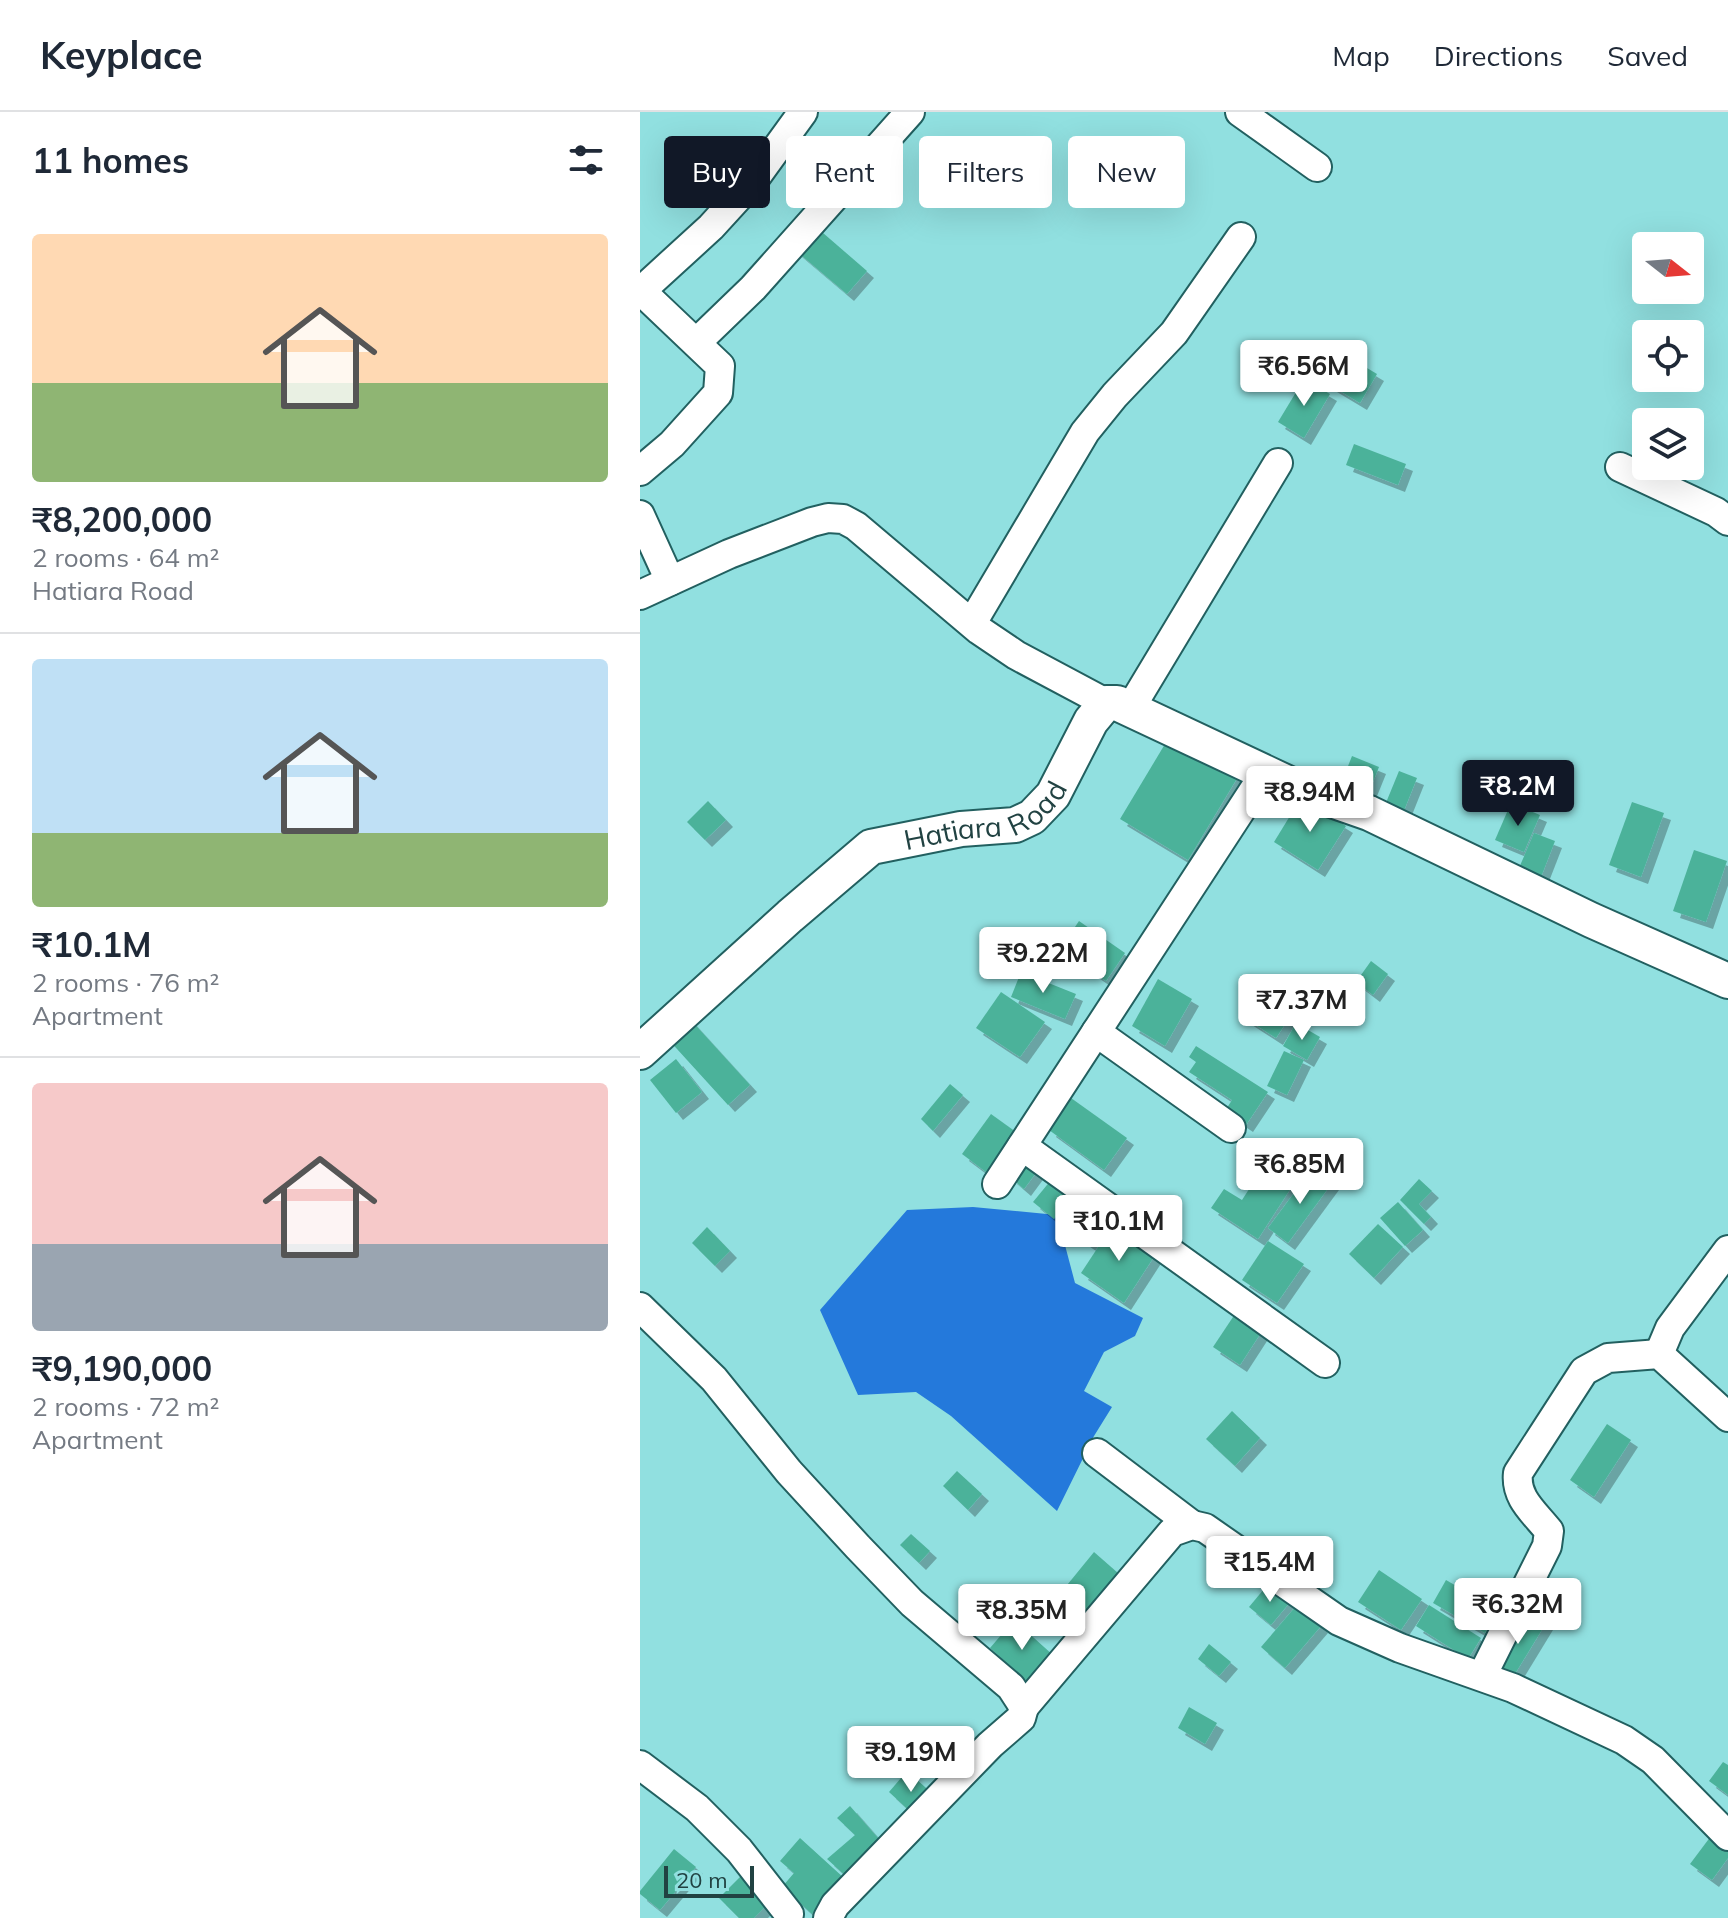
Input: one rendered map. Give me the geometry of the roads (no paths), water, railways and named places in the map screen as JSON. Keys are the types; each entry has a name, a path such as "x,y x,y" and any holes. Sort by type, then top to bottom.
{"street":[{"path":"640,471 672,444 718,393 720,366 641,291 711,227 803,112"},
{"path":"697,342 753,288 910,112"},
{"path":"1240,112 1317,167"},
{"path":"972,623 1085,432 1115,395 1174,333 1241,237"},
{"path":"1118,706 1278,463"},
{"path":"1620,467 1716,512 1728,521"},
{"path":"640,515 670,581"},
{"path":"640,595 729,554 812,522 828,518 843,519 856,526 972,623 1016,655 1118,706 1300,789 1369,813 1591,920 1728,981"},
{"name":"Hatiara Road","path":"640,1052 871,847 961,829 1015,825 1032,817 1053,795 1091,721 1118,706"},
{"path":"997,1184 1265,773"},
{"path":"1096,1032 1231,1128"},
{"path":"1022,1146 1325,1363"},
{"path":"1659,1354 1670,1328 1728,1250"},
{"path":"640,1307 714,1379 789,1472 858,1547 912,1603 1011,1687 1024,1707"},
{"path":"1482,1676 1547,1546 1549,1531 1521,1498 1517,1486 1518,1473 1584,1371 1608,1358 1659,1354 1728,1417"},
{"path":"1097,1453 1192,1525 1205,1528 1339,1621 1400,1648 1482,1676 1597,1725 1624,1740 1653,1760 1728,1836"},
{"path":"828,1918 835,1905 990,1745 1021,1718 1024,1707 1172,1532 1192,1525"},
{"path":"640,1765 697,1808 739,1850 781,1916 819,1918"}],"water":[{"path":"973,1207 1057,1215 1075,1283 1143,1318 1135,1336 1104,1352 1084,1391 1112,1407 1057,1511 951,1416 916,1392 858,1395 820,1310 907,1210"}]}
